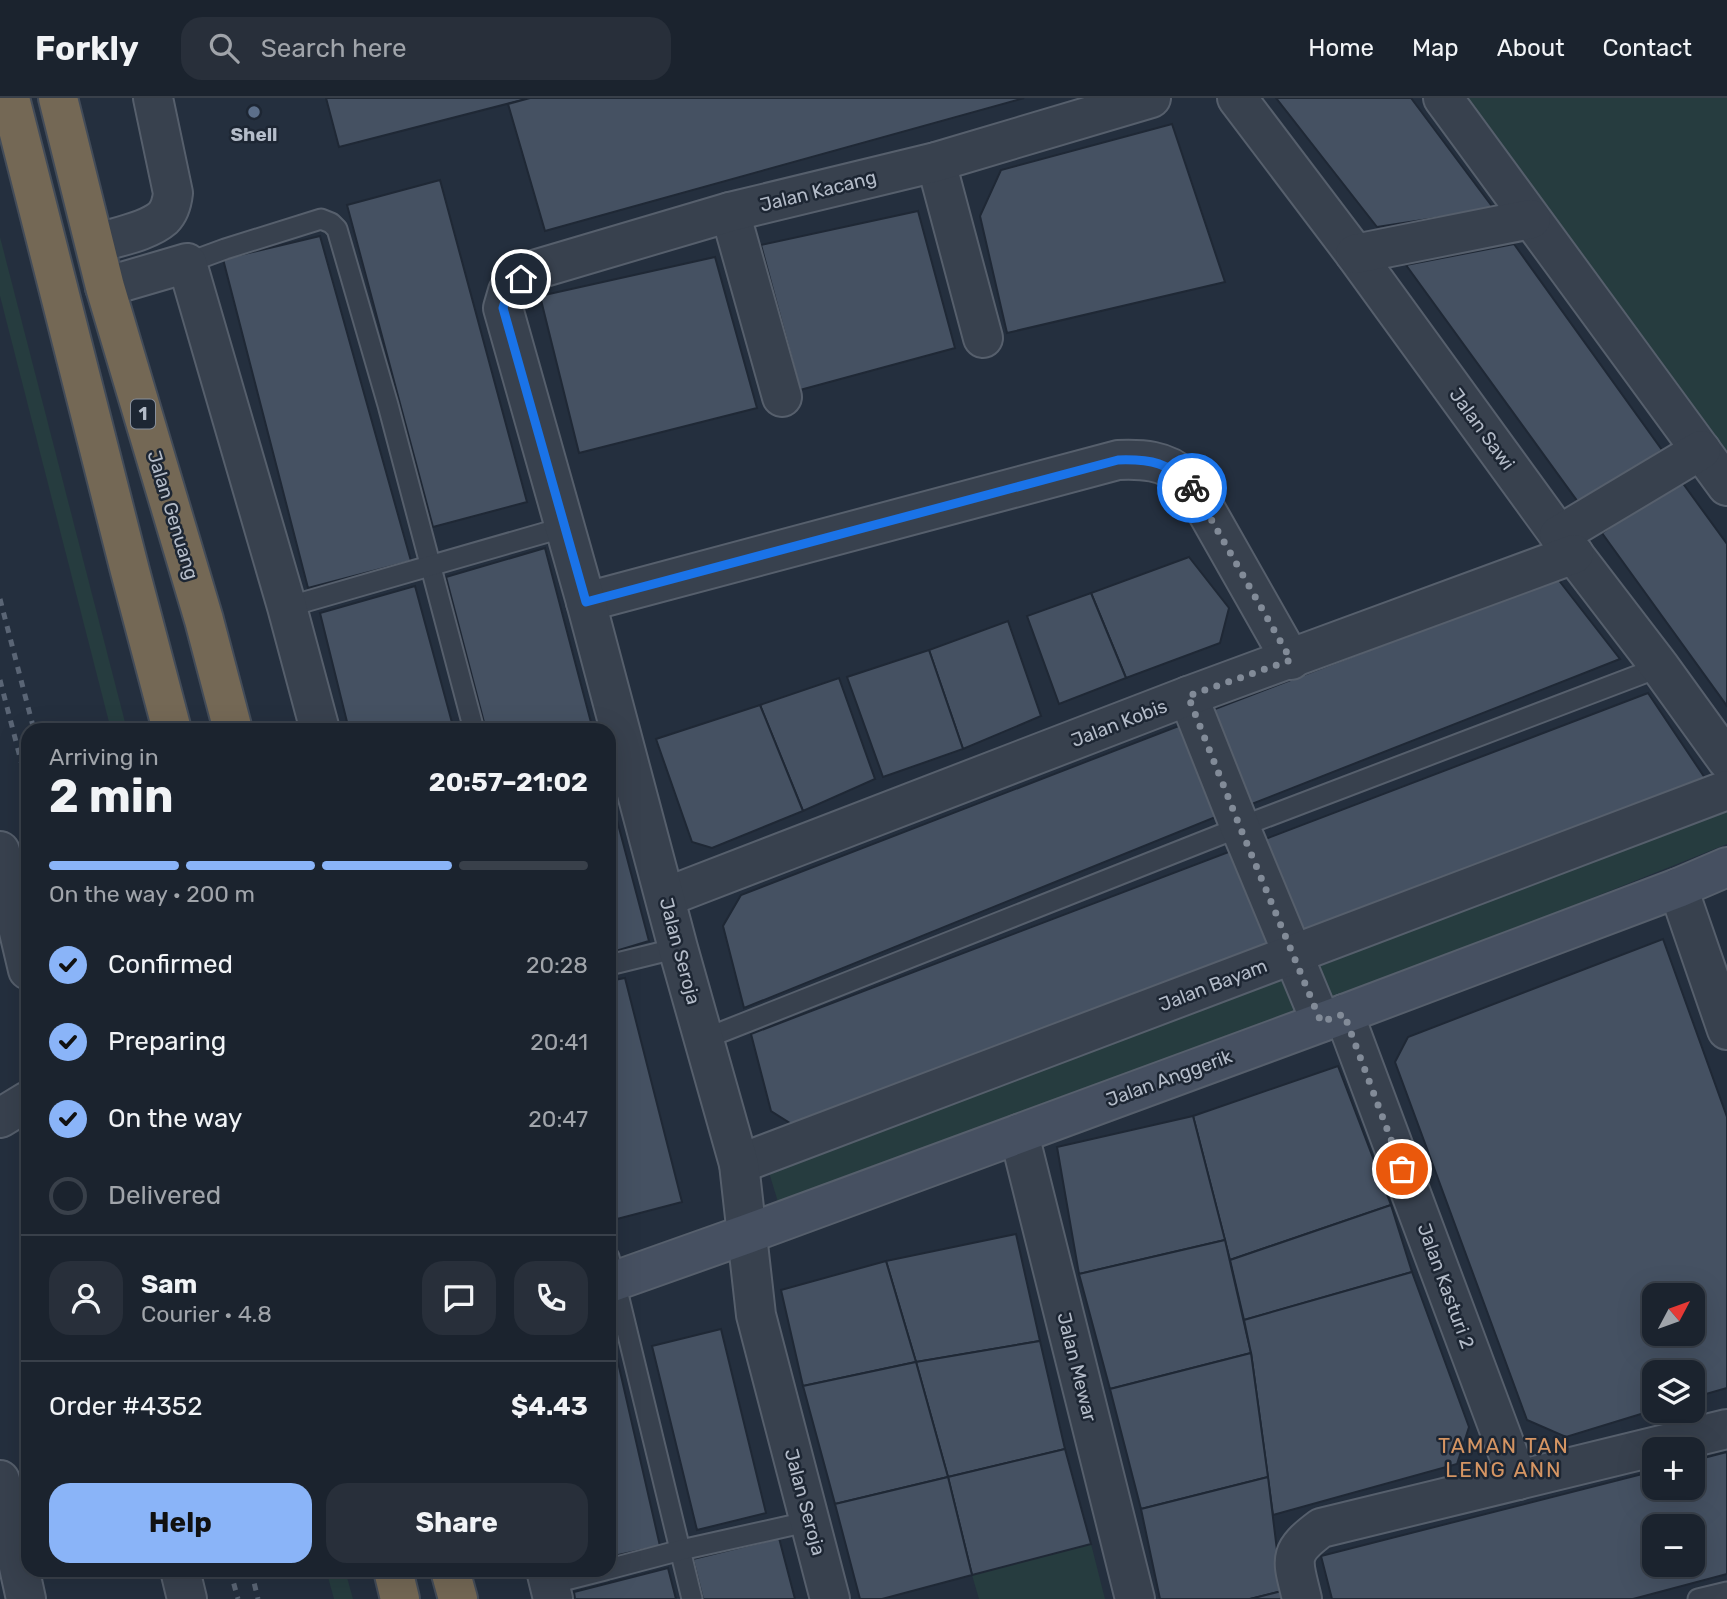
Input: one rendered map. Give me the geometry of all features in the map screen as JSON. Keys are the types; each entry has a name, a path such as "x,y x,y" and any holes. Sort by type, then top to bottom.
{"highway":[{"path":"10,98 170,723"},
{"name":"Jalan Genuang","path":"58,98 105,287 204,620 231,723"},
{"path":"395,1577 400,1599"},
{"path":"452,1577 458,1599"}],"street":[{"path":"95,244 150,226 164,217 172,205 172,186 153,98"},
{"name":"Jalan Kacang","path":"503,308 508,291 534,270 730,212 936,162 1151,98"},
{"name":"Jalan Sawi","path":"1237,98 1727,760"},
{"path":"1443,98 1727,486"},
{"path":"936,162 983,338"},
{"path":"730,212 782,397"},
{"path":"1355,254 1531,219"},
{"path":"105,287 187,263 318,723"},
{"name":"Jalan Seroja","path":"503,308 739,1164 757,1315 830,1599"},
{"name":"Jalan Kobis","path":"666,897 1188,696 1291,660 1567,545 1701,450"},
{"path":"586,602 1118,460 1137,460 1158,462 1182,475 1198,496 1291,660"},
{"name":"Jalan Kasturi 2","path":"1188,696 1293,955 1333,1018 1518,1480"},
{"name":"Jalan Bayam","path":"739,1164 1727,790"},
{"path":"0,852 21,940"},
{"name":"Jalan Anggerik","path":"616,1273 747,1234 1333,1018 1727,867"},
{"path":"1678,888 1727,1030"},
{"path":"0,1118 21,1105"},
{"name":"Jalan Mewar","path":"1019,1134 1135,1599"},
{"path":"1302,1599 1294,1565 1296,1550 1321,1528 1727,1429"},
{"path":"0,1480 21,1576"},
{"path":"21,1577 26,1599"},
{"path":"182,1577 187,1599"}],"lane":[{"path":"187,263 321,219 337,229 388,405 472,723"},
{"path":"287,607 565,527"},
{"path":"704,1039 1240,827 1660,667"},
{"path":"616,963 678,948"},
{"path":"616,1294 692,1599"},
{"path":"616,1567 811,1521"},
{"path":"550,1584 577,1577"},
{"path":"1698,1599 1727,1592"}],"green space":[{"path":"1466,98 1727,98 1727,455"},
{"path":"0,237 125,723 109,723 0,296"},
{"path":"1727,806 1727,844 1327,1004 1313,969"},
{"path":"1282,972 1297,1013 778,1202 767,1166"},
{"path":"1091,1544 1105,1599 979,1599 972,1575"},
{"path":"328,1577 347,1577 353,1599 334,1599"}],"building":[{"path":"326,98 530,98 339,147"},
{"path":"530,98 1024,98 545,231 508,104"},
{"path":"1276,98 1411,98 1494,209 1377,227"},
{"path":"1172,124 1225,282 1007,333 980,216 1001,170"},
{"path":"440,180 527,502 433,527 347,205"},
{"path":"918,211 955,348 800,390 761,245"},
{"path":"320,236 411,561 308,588 223,259"},
{"path":"1514,244 1662,450 1581,506 1406,265"},
{"path":"715,257 757,408 579,453 540,296"},
{"path":"1679,478 1727,544 1727,706 1602,533"},
{"path":"545,548 591,723 484,723 446,577"},
{"path":"1189,557 1229,608 1220,643 1126,678 1091,593"},
{"path":"1557,578 1620,659 1239,809 1202,714"},
{"path":"415,586 452,723 347,723 320,613"},
{"path":"1091,593 1126,678 1059,704 1027,616"},
{"path":"1008,621 1041,716 963,749 929,650"},
{"path":"929,650 963,749 883,777 847,677"},
{"path":"839,678 875,779 803,811 760,705"},
{"path":"1648,693 1709,784 1292,939 1255,843"},
{"path":"760,705 803,811 712,848 692,842 656,739"},
{"path":"1189,722 1223,814 744,1008 723,926 741,895"},
{"path":"616,816 649,941 616,951"},
{"path":"1239,848 1276,951 801,1130 771,1111 751,1034"},
{"path":"1663,939 1727,1117 1727,1388 1705,1394 1705,1360 1642,1360 1642,1414 1566,1437 1527,1420 1395,1062 1408,1037"},
{"path":"625,978 682,1202 617,1219 616,1215 616,980"},
{"path":"1338,1066 1391,1205 1230,1260 1193,1116"},
{"path":"1193,1116 1225,1240 1079,1274 1057,1147"},
{"path":"1391,1205 1412,1272 1244,1320 1230,1260"},
{"path":"1016,1234 1040,1341 916,1362 886,1261"},
{"path":"1225,1240 1251,1353 1110,1389 1079,1274"},
{"path":"886,1261 916,1362 803,1386 781,1290"},
{"path":"1412,1272 1469,1427 1457,1464 1273,1515 1244,1320"},
{"path":"721,1329 766,1513 697,1530 652,1346"},
{"path":"1040,1341 1065,1449 948,1477 916,1362"},
{"path":"1251,1353 1268,1477 1141,1509 1110,1389"},
{"path":"616,1354 660,1546 616,1555"},
{"path":"916,1362 948,1477 835,1504 803,1386"},
{"path":"1065,1449 1091,1544 972,1575 948,1477"},
{"path":"1727,1452 1727,1574 1633,1599 1332,1599 1321,1556 1642,1474 1642,1500 1705,1500 1705,1458"},
{"path":"948,1477 972,1575 882,1599 860,1599 835,1504"},
{"path":"1268,1477 1282,1591 1250,1599 1160,1599 1141,1509"},
{"path":"779,1538 795,1599 703,1599 693,1559"},
{"path":"668,1568 676,1599 575,1599 574,1592"},
{"path":"1282,1591 1284,1599 1250,1599"}],"railway":[{"path":"0,599 32,723"},
{"path":"0,680 21,761"},
{"path":"232,1577 238,1599"},
{"path":"253,1577 258,1599"}],"way so far":[{"path":"1192,488 1291,660 1188,696 1321,1022 1344,1014 1402,1169"}],"place":[{"name":"Shell","path":"254,112"}],"district":[{"name":"TAMAN TAN LENG ANN","path":"1504,1457"}],"route":[{"path":"521,279 508,291 503,308 586,602 1118,460 1158,462 1182,475 1192,488"}]}
